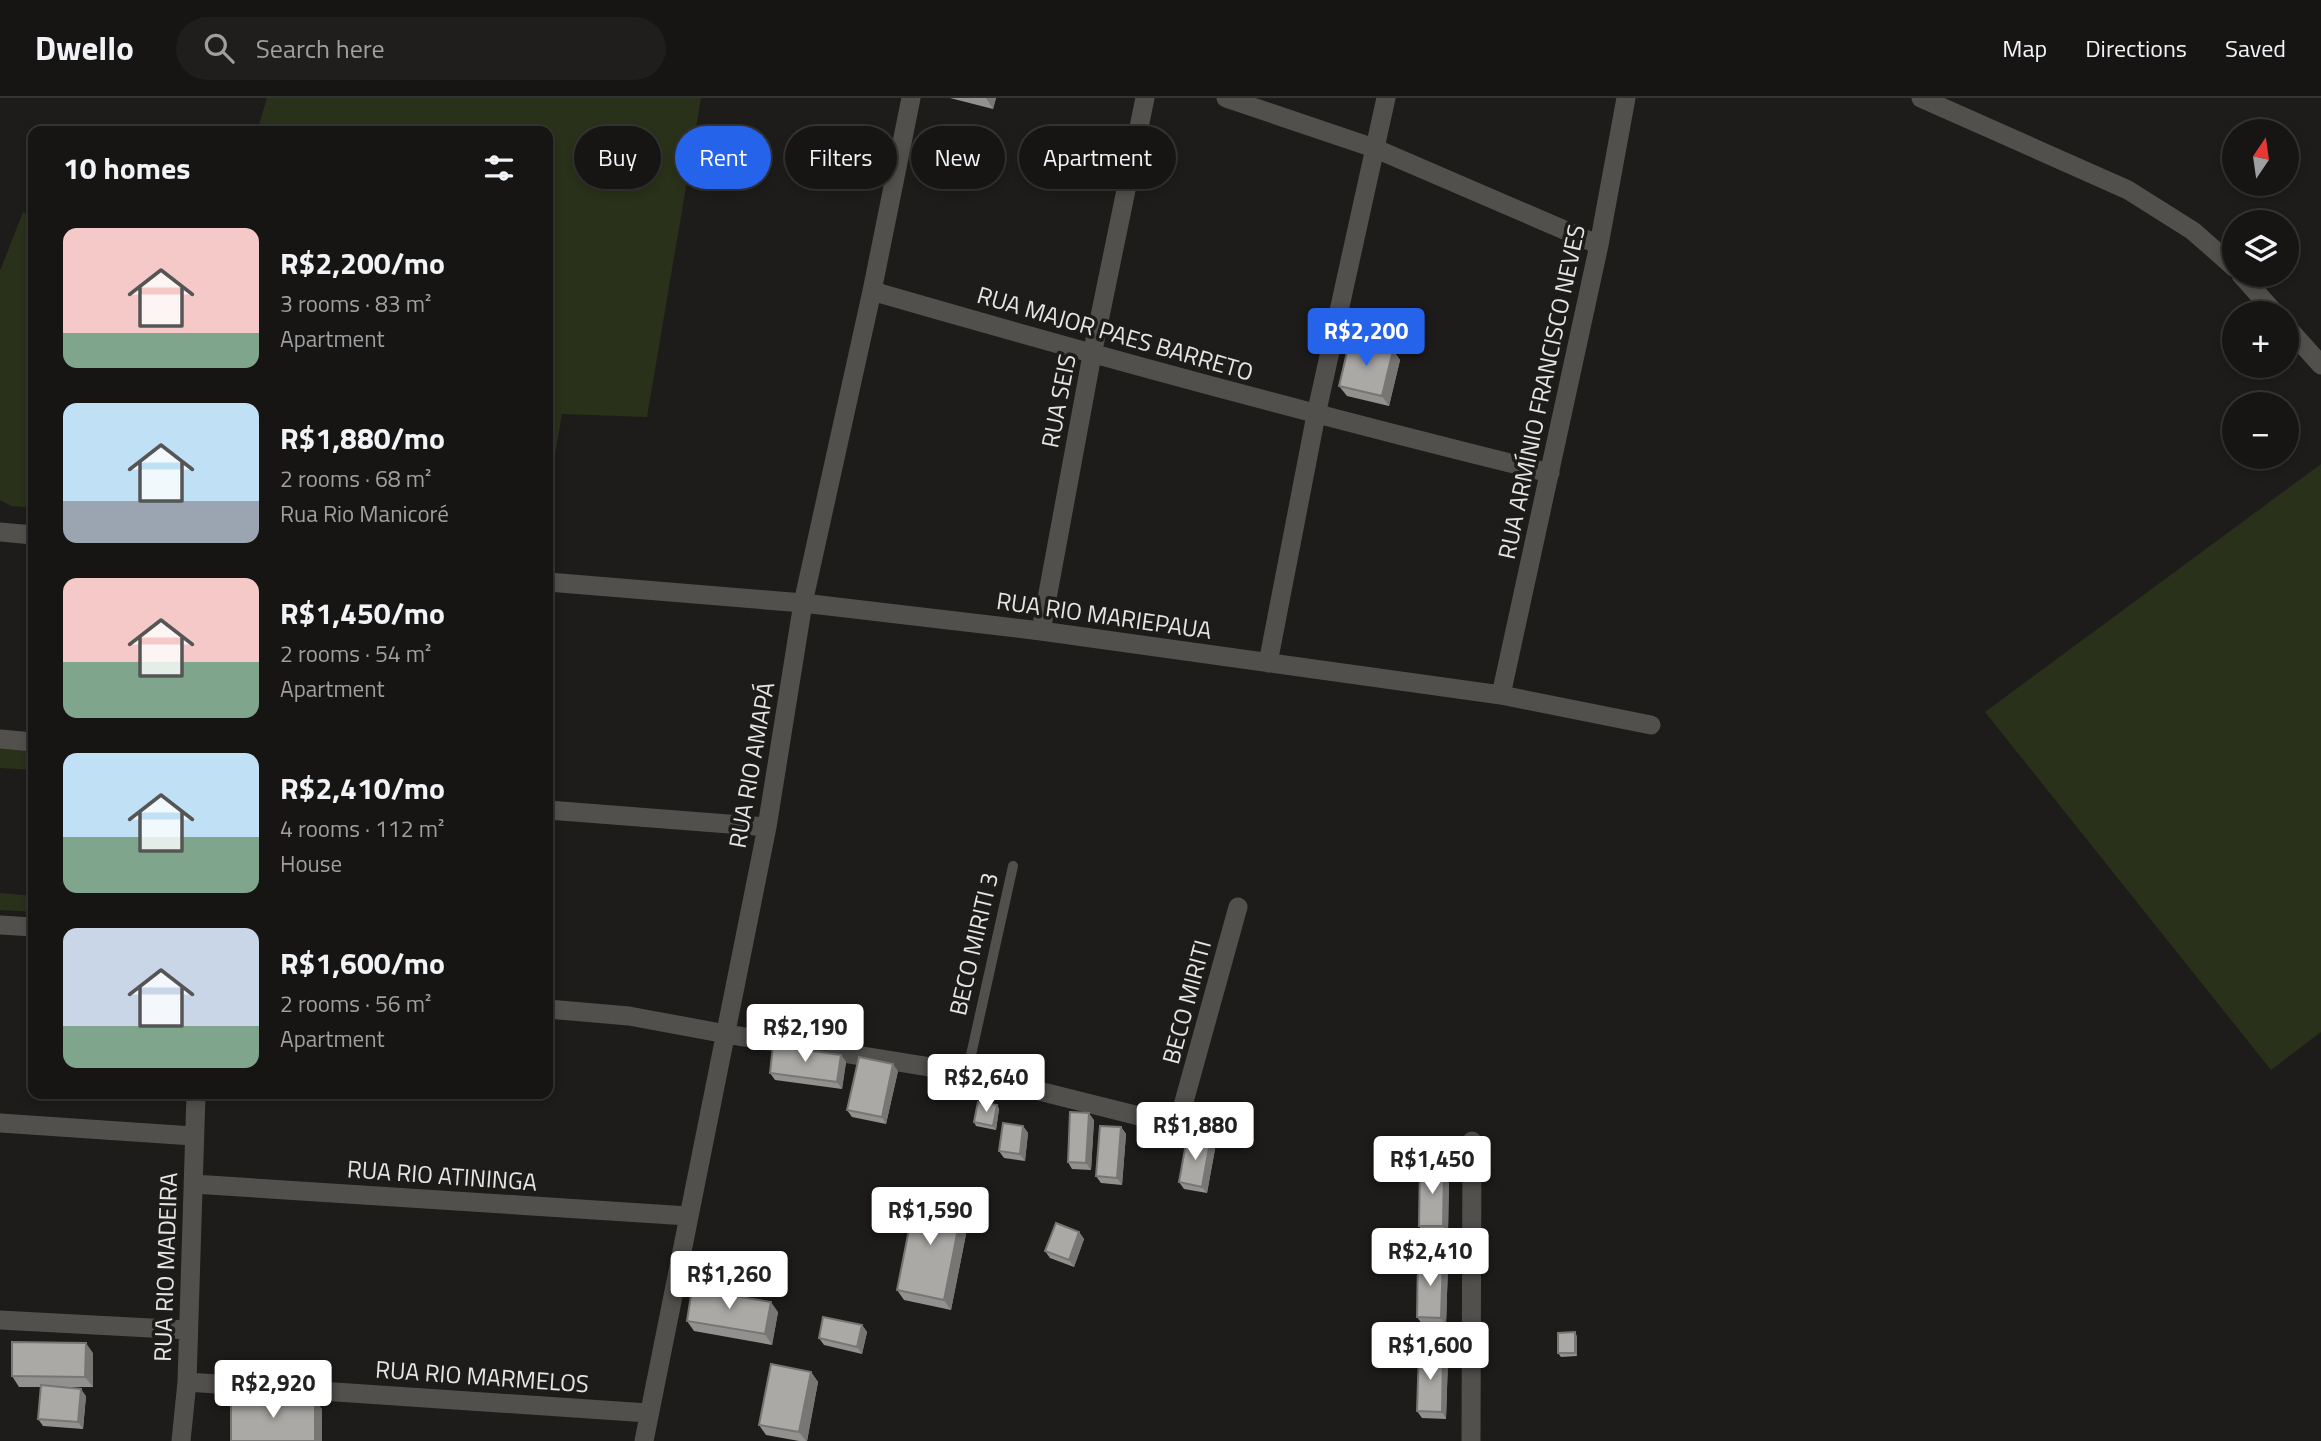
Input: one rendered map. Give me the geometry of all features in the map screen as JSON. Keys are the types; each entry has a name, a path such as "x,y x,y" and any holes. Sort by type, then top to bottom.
{"street":[{"name":"RUA RIO AMAPÁ","path":"644,1441 767,827 803,603 872,291 911,98"},
{"name":"RUA SEIS","path":"1041,631 1092,355 1146,98"},
{"path":"1226,98 1374,148 1599,246"},
{"path":"1268,663 1316,415 1386,98"},
{"name":"RUA ARMÍNIO FRANCISCO NEVES","path":"1501,695 1599,246 1626,98"},
{"path":"1921,98 2128,190 2193,231 2222,257"},
{"path":"2252,287 2264,301"},
{"name":"RUA MAJOR PAES BARRETO","path":"872,291 1092,355 1316,415 1550,473"},
{"path":"2299,340 2321,365"},
{"path":"0,532 28,535"},
{"name":"RUA RIO MARIEPAUA","path":"553,582 803,603 1041,631 1501,695 1651,725"},
{"path":"0,739 28,742"},
{"path":"553,810 767,827"},
{"name":"BECO MIRITI","path":"967,1073 1160,1121 1172,1119 1182,1109 1238,907"},
{"path":"0,925 28,927"},
{"path":"553,1009 629,1016 967,1073"},
{"name":"RUA RIO MADEIRA","path":"181,1441 187,1382 195,1099"},
{"path":"0,1123 193,1136"},
{"path":"1471,1441 1472,1141"},
{"name":"RUA RIO ATININGA","path":"193,1184 688,1216"},
{"path":"0,1320 188,1330"},
{"name":"RUA RIO MARMELOS","path":"187,1382 648,1413"}],"lane":[{"name":"BECO MIRITI 3","path":"967,1073 1013,866"}],"green space":[{"path":"267,98 701,98 696,126 675,126 675,189 686,189 647,417 562,414 553,465 553,126 259,126"},
{"path":"23,212 28,214 28,508 11,506 0,500 0,271"},
{"path":"2321,464 2321,1032 2271,1070 1985,712"},
{"path":"0,747 28,750 28,770 0,768"},
{"path":"0,893 28,896 28,912 0,910"}],"building":[{"path":"1350,340 1393,350 1382,396 1339,386"},
{"path":"773,1046 841,1055 837,1082 770,1073"},
{"path":"859,1057 893,1064 882,1117 847,1110"},
{"path":"978,1102 997,1105 993,1126 974,1122"},
{"path":"1070,1112 1089,1113 1086,1163 1068,1162"},
{"path":"1003,1123 1023,1126 1020,1154 999,1151"},
{"path":"1100,1126 1121,1127 1117,1178 1096,1176"},
{"path":"1187,1138 1210,1142 1202,1187 1179,1182"},
{"path":"1420,1167 1444,1167 1443,1226 1419,1226"},
{"path":"916,1195 963,1204 944,1300 897,1290"},
{"path":"1056,1223 1079,1232 1069,1260 1045,1251"},
{"path":"1418,1258 1443,1258 1441,1318 1417,1317"},
{"path":"692,1289 771,1302 765,1334 687,1321"},
{"path":"823,1317 862,1325 857,1347 819,1338"},
{"path":"1575,1332 1575,1353 1558,1353 1558,1333"},
{"path":"12,1342 86,1343 85,1377 12,1376"},
{"path":"1419,1352 1443,1352 1442,1412 1417,1411"},
{"path":"771,1364 811,1372 799,1432 759,1425"},
{"path":"41,1385 81,1389 78,1422 38,1419"},
{"path":"231,1398 315,1399 315,1441 231,1441"}]}
